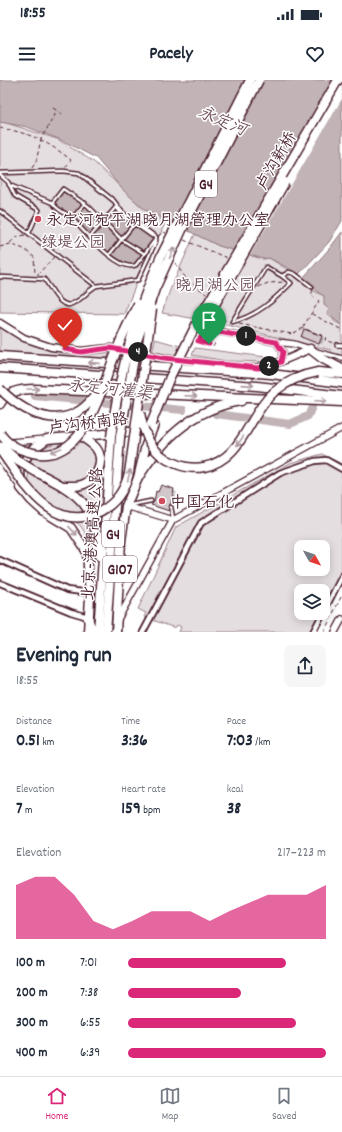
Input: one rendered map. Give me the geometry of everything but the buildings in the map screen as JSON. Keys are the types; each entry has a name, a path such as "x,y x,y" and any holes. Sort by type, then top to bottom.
{"highway":[{"name":"G4","path":"152,287 161,256 250,80"},
{"name":"G4","path":"116,437 116,401 131,338 152,287 259,80"},
{"name":"卢沟新桥","path":"203,318 338,80"},
{"name":"卢沟新桥","path":"203,318 342,83"},
{"path":"0,433 14,447 36,454 50,453 67,446 76,438 88,423 122,335 152,287"},
{"path":"0,450 27,488 44,505 55,512 66,516 90,515 111,505 127,482 131,462 152,287"},
{"name":"卢沟桥南路","path":"116,631 118,619 121,541 126,506 138,478 152,424 170,377 195,340 201,328 203,318"},
{"path":"310,350 342,369"},
{"path":"0,356 271,374 342,382"},
{"path":"0,368 257,386 342,396"},
{"path":"138,405 144,432 154,450 173,463 185,467 200,468 215,464 229,454 241,440 264,404 280,387 299,377 318,372 342,374"},
{"path":"0,389 22,408 38,416 52,418 71,415 80,410 89,402 105,380"},
{"path":"0,404 6,396 12,392 34,389 342,402"},
{"path":"138,478 148,461 165,441 188,422 219,406 258,399"},
{"name":"卢沟桥南路","path":"21,488 20,470 24,459 36,445 47,439 130,430 140,431 152,424"},
{"path":"130,430 140,436 146,445"},
{"path":"62,486 84,484 96,475 99,468 99,456 96,449 81,436"},
{"name":"北京-港澳高速公路","path":"98,632 116,437"},
{"name":"北京-港澳高速公路","path":"106,632 116,437"},
{"path":"0,444 18,461 62,486 79,499 90,512 98,544 101,588"},
{"name":"G107","path":"21,488 36,506 71,528 88,552 90,593 88,632"},
{"path":"88,618 93,632"}],"main road":[{"path":"0,323 24,338 51,347 81,352 110,348 164,358 252,368 269,366 310,350"}],"street":[{"path":"201,328 294,344 310,350 342,358"},
{"path":"276,342 283,352 281,362"},
{"path":"337,345 342,345"},
{"path":"118,619 173,520 342,428"},
{"path":"0,444 47,439"},
{"path":"0,459 21,488"},
{"path":"143,632 201,523 280,473 315,461 326,460 342,468"},
{"path":"126,506 173,520"},
{"path":"0,560 67,590 90,593"},
{"path":"330,599 342,576"},
{"path":"0,583 88,618"},
{"path":"335,632 342,619"},
{"path":"313,632 319,620"}],"lane":[{"path":"0,174 31,171 64,171 79,173 91,181 114,201 123,213 156,237 156,242 138,280 96,286 78,302 64,305 60,302 44,279 0,277"},
{"path":"0,174 9,185 15,196 39,210 29,233"},
{"path":"9,185 52,203 55,207 72,219 109,255 126,266 132,267 136,265 155,239 134,224 116,207 90,236"},
{"path":"52,203 64,189 85,203 121,240 145,254"},
{"path":"72,219 85,203"},
{"path":"0,211 96,286"},
{"path":"109,255 134,224"},
{"path":"266,267 282,276 291,283 270,305 252,315 232,322 266,267"},
{"path":"282,276 289,272 295,274 312,287"},
{"path":"126,506 151,501"},
{"path":"171,507 173,520"}],"path":[{"path":"53,108 62,114"},
{"path":"31,171 36,162 41,139 58,111"},
{"path":"0,128 30,134 51,144 71,160 64,171"},
{"path":"0,248 10,244 16,237 29,233"},
{"path":"10,244 24,249 34,257 34,279"},
{"path":"34,279 55,255"},
{"path":"175,264 185,277 209,296"},
{"path":"252,288 276,282 291,283"},
{"path":"303,328 319,301 311,295 312,287"},
{"path":"311,314 342,330"},
{"path":"195,340 201,328"},
{"path":"212,334 212,342 214,343 211,347 209,344 195,340 212,334"},
{"path":"324,632 342,595"}],"green space":[{"name":"绿堤公园","path":"0,121 57,139 94,162 144,209 166,222 141,272 124,314 0,312"},
{"name":"晓月湖公园","path":"195,234 219,246 263,259 269,258 311,284 314,291 324,296 334,321 342,325 342,363 329,358 331,350 214,322 162,313 170,290"},
{"path":"0,327 23,341 47,348 110,350 107,360 0,352"},
{"path":"155,339 180,346 173,358 152,354"},
{"path":"195,348 274,358 273,362 226,361 192,355"},
{"path":"66,441 83,442 90,445 96,453 103,472 102,530 96,538 89,540 78,524 36,493 31,486 28,477 30,462 37,453 48,446"},
{"path":"322,454 342,464 342,575 330,598 330,584 294,584 294,620 318,620 312,632 179,632 181,627 177,625 175,628 144,617 146,613 138,609 176,527 290,463"}],"water":[{"name":"永定河","path":"0,80 342,80 342,221 329,242 299,274 269,258 263,259 219,246 144,209 123,190 96,158 59,139 27,127 0,122"},
{"path":"64,190 82,204 72,216 54,202"},
{"path":"85,205 101,221 91,233 75,218"},
{"path":"116,209 131,225 121,236 106,221"},
{"path":"103,225 118,240 108,252 93,236"},
{"path":"135,226 154,239 145,251 124,239"},
{"path":"342,232 342,325 327,314 329,309 324,305 324,296 317,292 303,278"},
{"path":"121,242 142,254 133,265 129,265 112,255"}],"pier":[{"path":"332,80 342,80 342,99 249,257 232,252"}],"waterway":[{"name":"永定河灌渠","path":"35,396 183,410"},
{"name":"永定河灌渠","path":"216,414 290,424 308,416 312,407"}],"place":[{"name":"永定河宛平湖晓月湖管理办公室","path":"38,219"},
{"name":"中国石化","path":"162,501"}],"route":[{"path":"65,349 81,352 110,348 164,358 246,368 258,368 281,362 283,352 281,346 276,342 207,330 198,341 209,344"}]}
